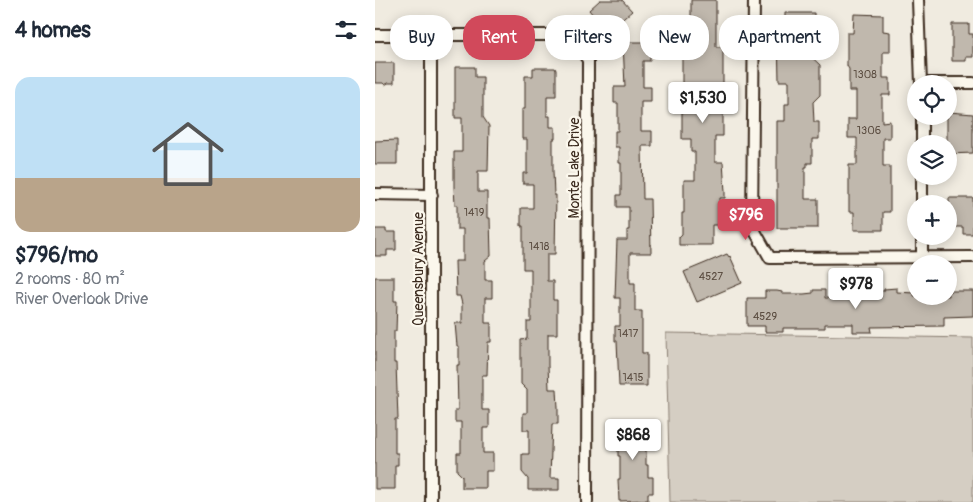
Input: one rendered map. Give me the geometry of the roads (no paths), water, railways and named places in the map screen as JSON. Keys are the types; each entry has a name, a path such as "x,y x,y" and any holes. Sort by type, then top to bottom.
{"street":[{"path":"754,0 752,226 770,258 907,257"},
{"path":"918,0 921,75"},
{"name":"Monte Lake Drive","path":"375,35 390,35"},
{"name":"Monte Lake Drive","path":"453,35 570,35 588,60 587,502"},
{"name":"Queensbury Avenue","path":"431,60 431,502"},
{"path":"957,83 973,83"},
{"path":"375,194 432,195"},
{"path":"957,257 973,257"}]}
